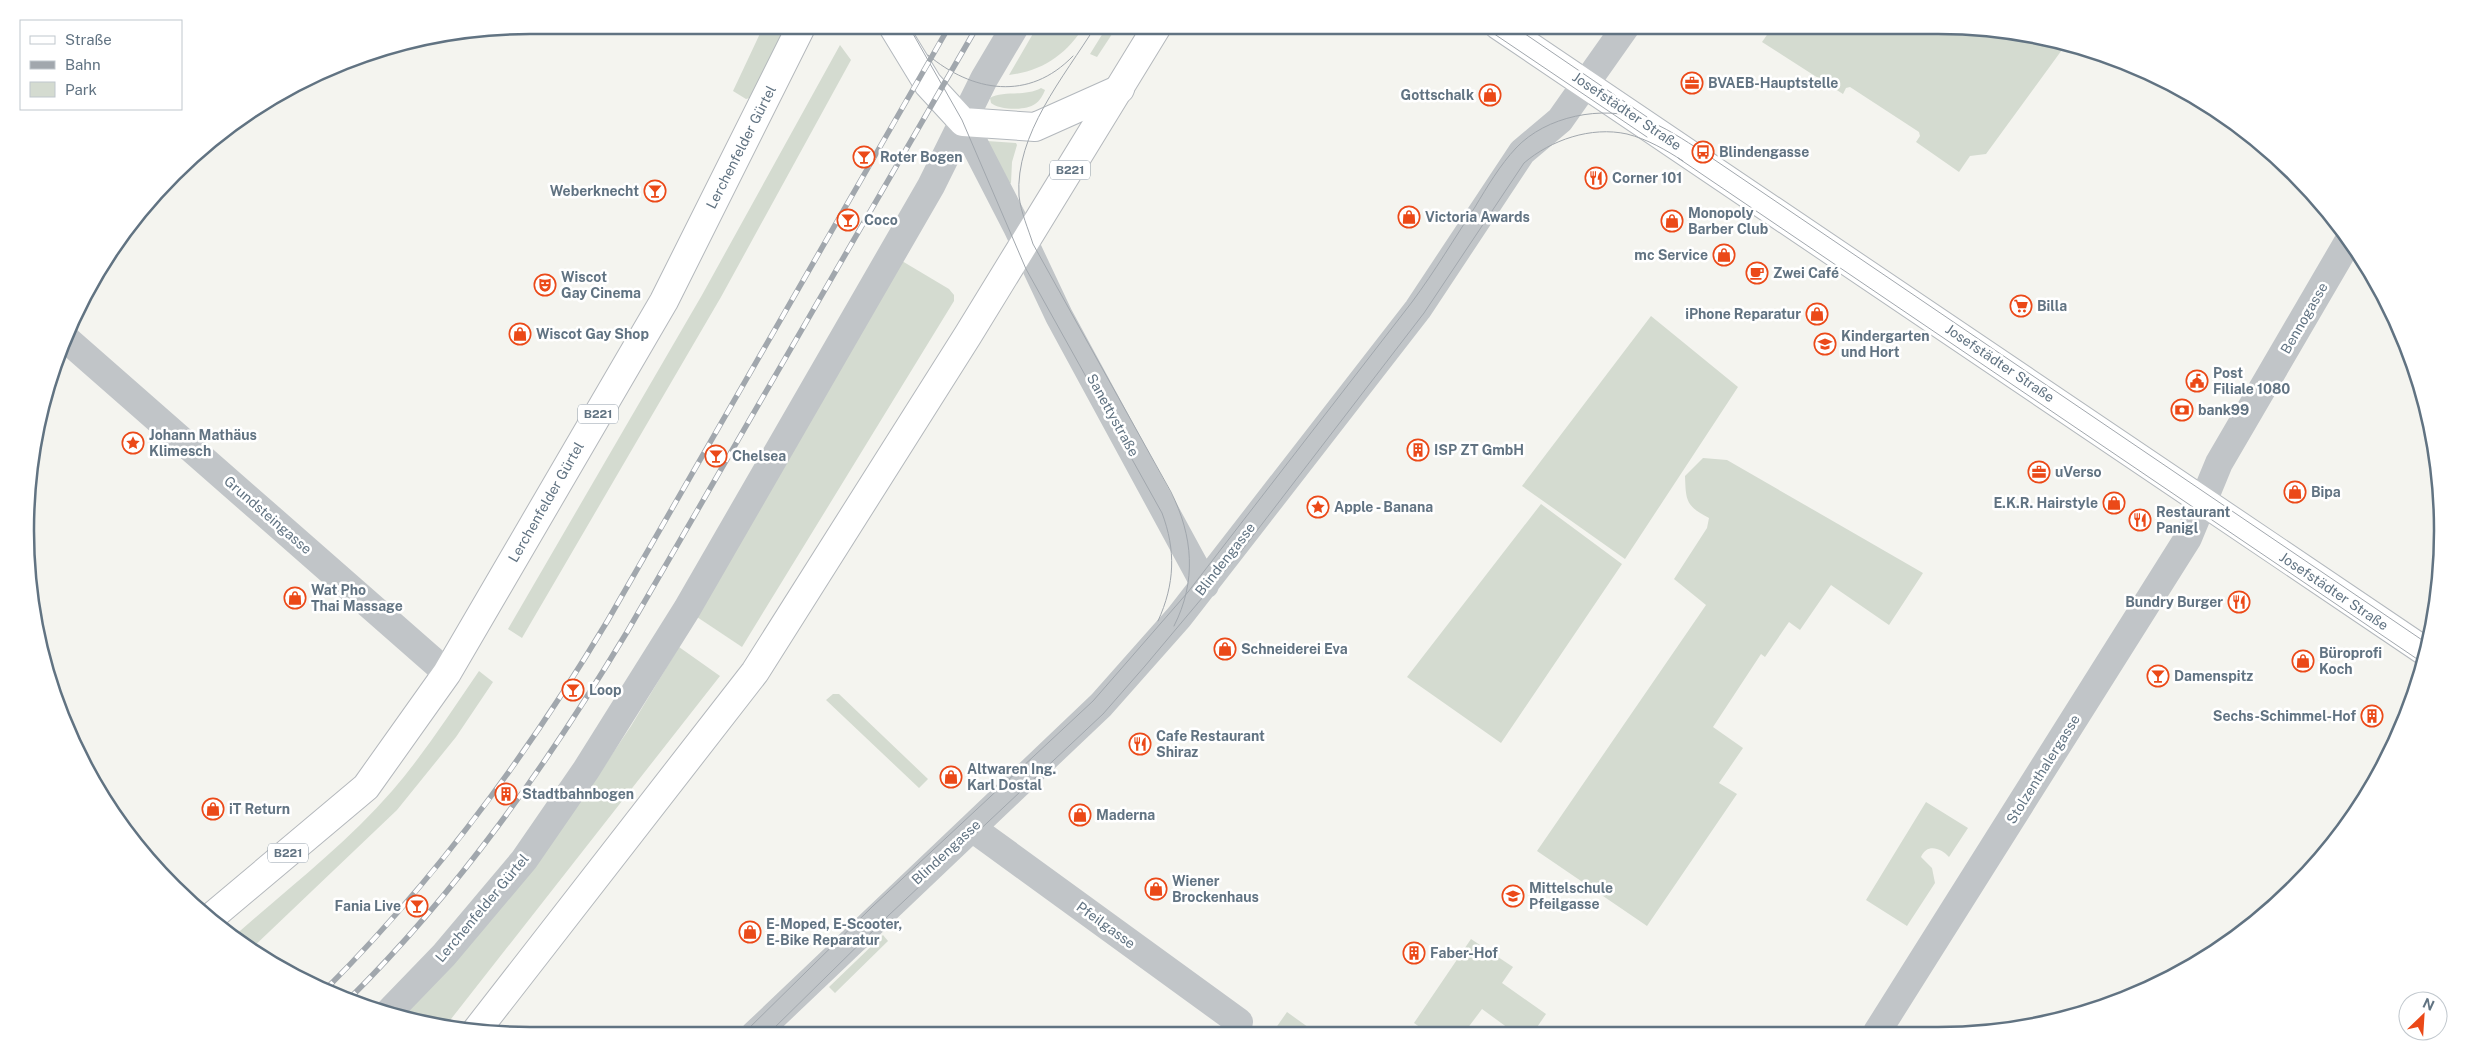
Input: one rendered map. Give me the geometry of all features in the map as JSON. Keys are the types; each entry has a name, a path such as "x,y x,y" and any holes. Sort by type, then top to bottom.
{"main road":[{"name":"Lerchenfelder Gürtel","path":"215,914 366,787 447,673 664,301 798,34"},
{"path":"897,34 928,84 963,122 1035,127 1120,89"},
{"name":"B221","path":"481,1024 755,672 1024,244 1153,34"},
{"name":"Josefstädter Straße","path":"1511,34 2420,648"}],"street":[{"name":"Lerchenfelder Gürtel","path":"393,1007 444,955 524,860 586,770 687,609 926,195 984,79 1011,34"},
{"name":"Blindengasse","path":"762,1027 1101,705 1206,585 1418,309 1522,152 1560,120 1621,34"},
{"path":"963,122 1024,244"},
{"name":"Sanettystraße","path":"1024,244 1060,316 1206,585"},
{"name":"Bennogasse","path":"2204,502 2223,456 2345,247"},
{"name":"Grundsteingasse","path":"71,342 447,673"},
{"name":"Stolzenthalergasse","path":"1880,1027 2188,538 2204,502"},
{"name":"Pfeilgasse","path":"972,828 1239,1022"}],"green space":[{"path":"760,34 782,34 750,98 746,99 733,91"},
{"path":"1033,34 1079,34 1062,53 1043,65 1033,70 1009,75"},
{"path":"1102,34 1112,34 1097,57 1090,54"},
{"path":"1768,34 1938,34 2002,38 2062,50 1986,154 1970,156 1959,172 1916,142 1920,136 1919,132 1850,87 1846,88 1843,94 1762,42"},
{"path":"840,45 851,60 721,297 522,638 508,629 702,295"},
{"path":"1041,88 1045,90 1040,100 1025,108 1006,108 991,103 990,98 1001,94 1035,91"},
{"path":"987,141 1016,143 1012,162 1011,183 999,187"},
{"path":"902,261 949,289 954,295 954,301 742,647 697,617"},
{"path":"1651,316 1738,387 1625,559 1522,486"},
{"path":"1703,458 1727,460 1923,573 1889,625 1831,585 1800,630 1789,622 1765,657 1761,654 1713,727 1743,748 1719,783 1737,794 1647,926 1537,851 1706,605 1674,579 1707,528 1709,518 1696,510 1689,502 1685,484 1685,476"},
{"path":"1541,504 1622,564 1501,743 1407,677"},
{"path":"679,647 720,676 450,1020 407,1011 586,793 631,726"},
{"path":"479,671 493,682 456,737 397,810 256,944 239,932 315,867 374,811 437,733"},
{"path":"833,694 839,694 928,779 919,788 826,700"},
{"path":"1926,802 1968,828 1949,857 1938,849 1930,848 1921,857 1932,868 1935,883 1907,926 1866,900"},
{"path":"883,935 888,941 835,993 829,987"},
{"path":"1471,939 1513,967 1502,983 1546,1014 1537,1027 1507,1027 1482,1009 1468,1027 1420,1027 1414,1023"},
{"path":"1287,1012 1308,1027 1276,1027"}],"tram line":[{"path":"913,34 962,120 1026,269 1162,513 1170,540 1172,567 1168,594 1158,621"},
{"path":"1090,34 1056,86 1033,128 1025,150 1020,173 1019,196 1033,244 1171,492 1184,525 1188,542 1189,575 1186,592 1174,626"},
{"path":"1494,34 1647,137"},
{"path":"1525,34 1647,117"},
{"path":"928,55 945,68 963,77 982,84 1001,87 1019,86 1038,80 1056,71 1073,56"},
{"path":"750,1027 873,906 1093,701 1188,592 1412,302 1437,267 1494,176 1510,155 1528,137 1543,128 1575,116 1610,113 1627,115 1651,122 1681,138 2422,640"},
{"path":"775,1027 889,915 1103,714 1145,666 1239,554 1424,313 1524,163 1546,148 1559,142 1572,137 1600,132 1613,132 1634,136 1656,145 1683,161"},
{"path":"1678,158 2417,659"}],"railway":[{"path":"330,985 366,948 442,859 513,767 546,719 608,620 945,34"},
{"path":"353,994 427,915 464,871 533,778 597,682 973,34"}],"place":[{"name":"BVAEB-Hauptstelle","path":"1692,83"},
{"name":"Gottschalk","path":"1490,95"},
{"name":"Blindengasse","path":"1703,152"},
{"name":"Roter Bogen","path":"864,157"},
{"name":"Corner 101","path":"1596,178"},
{"name":"Weberknecht","path":"655,191"},
{"name":"Victoria Awards","path":"1409,217"},
{"name":"Coco","path":"848,220"},
{"name":"Monopoly Barber Club","path":"1672,221"},
{"name":"mc Service","path":"1724,255"},
{"name":"Zwei Café","path":"1757,273"},
{"name":"Wiscot Gay Cinema","path":"545,285"},
{"name":"Billa","path":"2021,306"},
{"name":"iPhone Reparatur","path":"1817,314"},
{"name":"Wiscot Gay Shop","path":"520,334"},
{"name":"Kindergarten und Hort","path":"1825,344"},
{"name":"Post Filiale 1080","path":"2197,381"},
{"name":"bank99","path":"2182,410"},
{"name":"Johann Mathäus Klimesch","path":"133,443"},
{"name":"ISP ZT GmbH","path":"1418,450"},
{"name":"Chelsea","path":"716,456"},
{"name":"uVerso","path":"2039,472"},
{"name":"Bipa","path":"2295,492"},
{"name":"E.K.R. Hairstyle","path":"2114,503"},
{"name":"Apple - Banana","path":"1318,507"},
{"name":"Restaurant Panigl","path":"2140,520"},
{"name":"Wat Pho Thai Massage","path":"295,598"},
{"name":"Bundry Burger","path":"2239,602"},
{"name":"Schneiderei Eva","path":"1225,649"},
{"name":"Büroprofi Koch","path":"2303,661"},
{"name":"Damenspitz","path":"2158,676"},
{"name":"Loop","path":"573,690"},
{"name":"Sechs-Schimmel-Hof","path":"2372,716"},
{"name":"Cafe Restaurant Shiraz","path":"1140,744"},
{"name":"Altwaren Ing. Karl Dostal","path":"951,777"},
{"name":"Stadtbahnbogen","path":"506,794"},
{"name":"iT Return","path":"213,809"},
{"name":"Maderna","path":"1080,815"},
{"name":"Wiener Brockenhaus","path":"1156,889"},
{"name":"Mittelschule Pfeilgasse","path":"1513,896"},
{"name":"Fania Live","path":"417,906"},
{"name":"E-Moped, E-Scooter, E-Bike Reparatur","path":"750,932"},
{"name":"Faber-Hof","path":"1414,953"}]}
